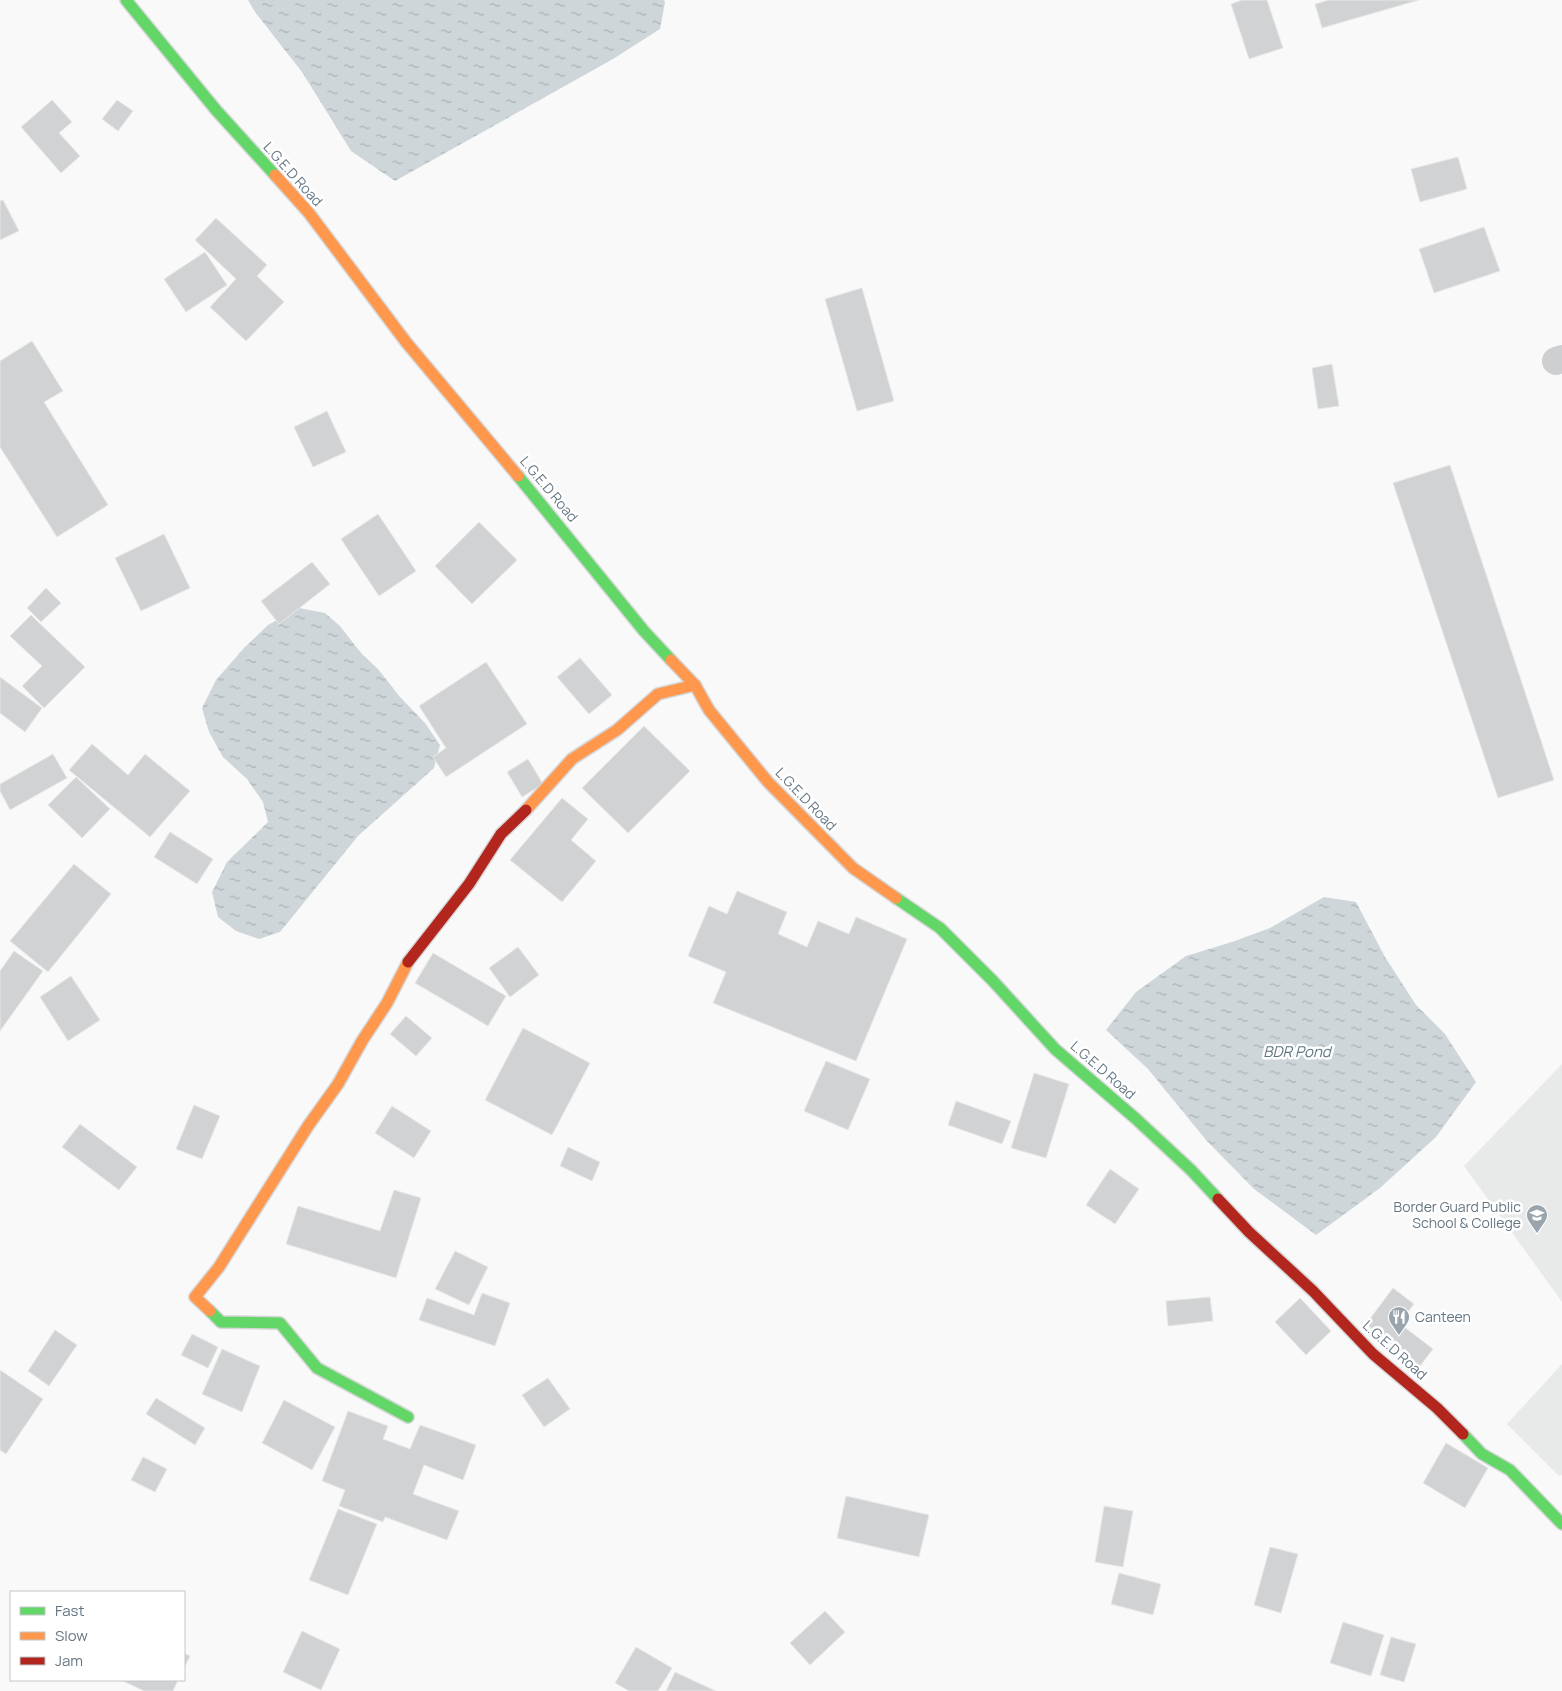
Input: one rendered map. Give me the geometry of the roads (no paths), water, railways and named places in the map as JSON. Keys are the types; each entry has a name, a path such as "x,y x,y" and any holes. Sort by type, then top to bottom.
{"main road":[{"name":"L.G.E.D Road","path":"126,0 216,110 308,213 406,342 644,631 695,685 710,710 768,782 853,868 940,928 993,981 1055,1049 1135,1118 1191,1170 1249,1232 1313,1291 1373,1354 1438,1408 1482,1454 1510,1470 1562,1524"},
{"path":"408,1417 317,1368 280,1323 221,1322 195,1297 220,1267 308,1126 338,1084 362,1041 387,1003 408,962 469,884 501,834 536,802 572,759 617,730 658,694 695,685"}],"water":[{"path":"248,0 664,0 665,2 660,29 613,59 395,181 351,151 302,72 255,12"},
{"path":"299,608 325,613 340,626 361,653 378,669 400,697 425,723 440,745 434,768 358,836 280,932 259,939 236,931 218,917 212,892 227,862 268,822 263,802 247,779 223,757 209,732 202,708 216,680 244,648 268,625"},
{"name":"BDR Pond","path":"1324,897 1356,902 1385,957 1416,1005 1445,1034 1476,1082 1436,1137 1380,1188 1316,1235 1254,1189 1206,1140 1148,1069 1106,1030 1136,992 1186,956 1270,928"}],"place":[{"name":"Border Guard Public School & College","path":"1537,1234"},
{"name":"Canteen","path":"1399,1336"}]}
